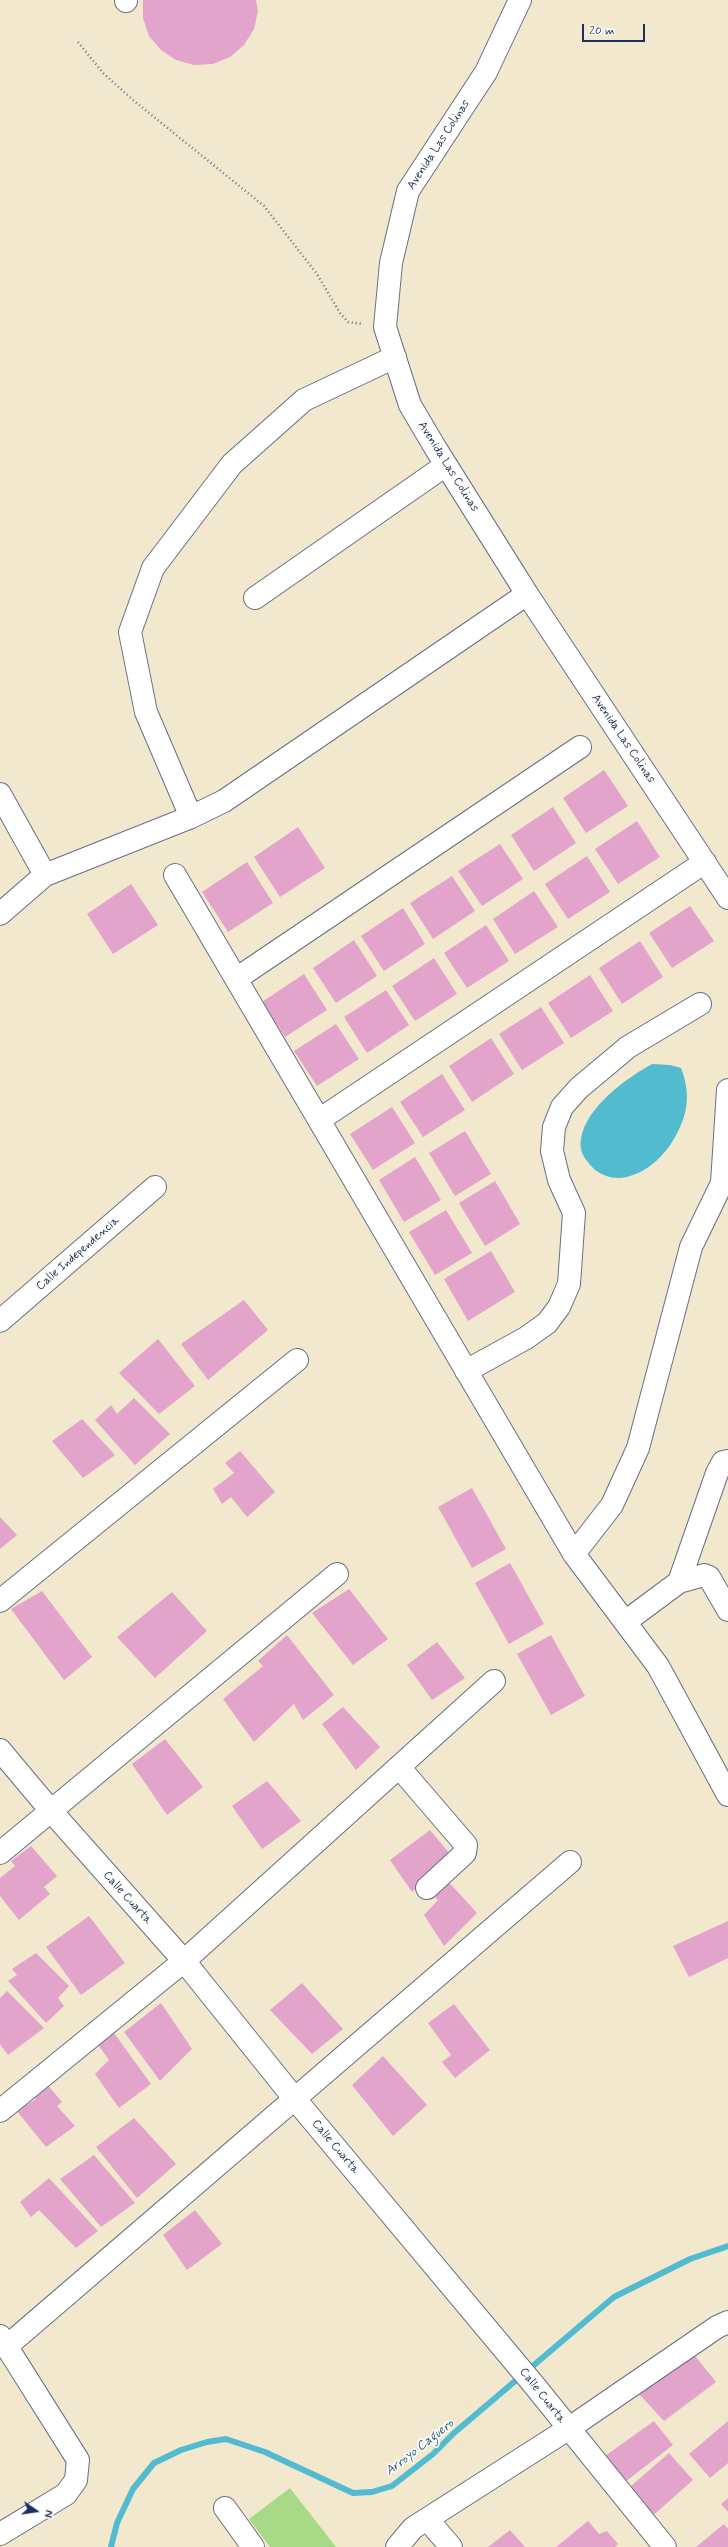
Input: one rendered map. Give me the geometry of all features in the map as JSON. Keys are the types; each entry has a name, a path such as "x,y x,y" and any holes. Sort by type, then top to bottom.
{"street":[{"name":"Avenida Las Colinas","path":"520,0 486,72 408,191 390,263 385,327 410,405 446,465 527,594 728,898"},
{"path":"191,817 146,712 130,632 153,568 232,464 304,400 395,357"},
{"path":"255,598 446,465"},
{"path":"0,914 45,875 191,817 224,800 527,594"},
{"path":"236,979 580,748"},
{"path":"0,794 45,875"},
{"path":"319,1120 705,862"},
{"path":"175,875 574,1554 658,1666 728,1795"},
{"path":"466,1372 526,1338 548,1323 560,1307 569,1284 574,1213 559,1180 552,1152 554,1127 562,1107 579,1088 628,1047 700,1004"},
{"path":"574,1554 612,1506 638,1448 691,1247 722,1183 728,1090"},
{"name":"Calle Independencia","path":"0,1321 155,1187"},
{"path":"0,1601 297,1360"},
{"path":"679,1582 717,1473 723,1462 728,1461"},
{"path":"0,1853 52,1812 337,1574"},
{"path":"625,1622 679,1582 704,1575 709,1578 728,1610"},
{"path":"0,2111 184,1961 494,1681"},
{"name":"Calle Cuarta","path":"0,1750 52,1812 184,1961 294,2098 516,2363 665,2547"},
{"path":"399,1767 466,1845 465,1853 427,1888"},
{"path":"0,2534 66,2494 76,2480 78,2460 3,2342 294,2098 570,1862"},
{"path":"397,2547 413,2528 724,2330"},
{"path":"225,2508 253,2547"},
{"path":"427,2519 451,2547"}],"path":[{"path":"78,42 103,73 133,100 264,206 317,274 328,294 348,322 385,327"}],"green space":[{"path":"290,2488 336,2547 270,2547 249,2519"}],"water":[{"path":"652,1064 670,1065 681,1068 687,1095 687,1104 683,1120 669,1147 661,1157 651,1165 629,1177 617,1178 605,1176 594,1169 586,1160 582,1152 582,1136 587,1123 595,1110 617,1088 641,1070"}],"building":[{"path":"143,0 256,0 258,11 254,29 244,45 230,57 213,64 194,65 176,60 161,50 149,36 143,18"},
{"path":"604,770 628,806 586,833 563,798"},
{"path":"553,807 576,843 534,871 511,835"},
{"path":"637,821 660,857 618,884 595,849"},
{"path":"298,827 325,868 280,897 254,857"},
{"path":"500,844 523,879 482,906 458,871"},
{"path":"587,856 610,892 568,919 545,884"},
{"path":"247,862 273,903 228,932 202,892"},
{"path":"452,876 475,911 433,939 410,903"},
{"path":"131,884 158,925 113,954 87,914"},
{"path":"534,891 558,927 515,954 493,919"},
{"path":"690,906 714,941 672,968 649,933"},
{"path":"403,908 425,944 384,971 361,936"},
{"path":"486,925 509,961 467,988 444,953"},
{"path":"354,940 377,976 336,1003 313,968"},
{"path":"640,941 663,977 622,1004 599,968"},
{"path":"434,958 457,994 415,1021 392,986"},
{"path":"304,974 327,1010 285,1037 262,1002"},
{"path":"590,975 613,1011 571,1038 548,1003"},
{"path":"386,990 409,1025 367,1053 344,1017"},
{"path":"541,1007 564,1043 522,1070 499,1034"},
{"path":"336,1024 359,1059 317,1086 294,1051"},
{"path":"491,1038 514,1074 472,1102 449,1066"},
{"path":"442,1074 465,1110 423,1137 400,1102"},
{"path":"392,1107 415,1143 373,1170 350,1134"},
{"path":"465,1131 491,1174 455,1196 429,1153"},
{"path":"415,1157 441,1200 404,1222 379,1180"},
{"path":"495,1181 520,1224 485,1246 459,1203"},
{"path":"446,1210 472,1253 435,1275 409,1232"},
{"path":"491,1251 515,1292 468,1321 444,1279"},
{"path":"244,1300 268,1330 208,1380 181,1344"},
{"path":"158,1339 195,1386 159,1414 119,1373"},
{"path":"134,1398 170,1434 135,1465 95,1420 111,1405 117,1414"},
{"path":"82,1419 115,1455 83,1478 52,1441"},
{"path":"240,1451 275,1492 247,1517 231,1497 222,1504 213,1489 234,1473 225,1463"},
{"path":"472,1488 506,1549 472,1568 438,1507"},
{"path":"0,1517 17,1535 0,1549"},
{"path":"510,1563 544,1624 509,1644 475,1583"},
{"path":"349,1589 388,1639 353,1665 312,1613"},
{"path":"42,1591 92,1657 64,1680 11,1609"},
{"path":"172,1592 207,1631 155,1678 117,1637"},
{"path":"287,1635 334,1695 303,1720 294,1704 254,1742 223,1699 263,1666 258,1661"},
{"path":"551,1635 585,1696 551,1715 517,1654"},
{"path":"437,1642 465,1678 432,1700 407,1665"},
{"path":"343,1707 380,1747 356,1770 322,1724"},
{"path":"165,1739 203,1787 167,1815 132,1764"},
{"path":"267,1781 301,1821 262,1849 232,1806"},
{"path":"430,1830 450,1854 412,1892 390,1860"},
{"path":"31,1846 57,1876 44,1887 50,1894 19,1920 0,1896 0,1878 15,1866 11,1861"},
{"path":"446,1879 477,1913 444,1946 424,1915 438,1900 430,1893"},
{"path":"89,1916 125,1963 81,1995 46,1947"},
{"path":"728,1921 728,1958 689,1977 673,1946"},
{"path":"36,1953 69,1986 58,1998 64,2006 46,2023 8,1981 17,1975 12,1969"},
{"path":"302,1983 343,2029 312,2054 270,2010"},
{"path":"7,1991 44,2028 8,2055 0,2044 0,1998"},
{"path":"161,2003 192,2049 160,2081 124,2032"},
{"path":"454,2004 490,2050 455,2078 442,2062 451,2055 428,2023"},
{"path":"114,2033 151,2084 119,2108 95,2074 109,2060 98,2045"},
{"path":"383,2056 427,2105 393,2136 352,2085"},
{"path":"46,2083 62,2102 57,2106 75,2126 46,2147 17,2111 36,2099 32,2093"},
{"path":"134,2118 176,2164 137,2198 96,2147"},
{"path":"94,2155 135,2203 101,2227 60,2179"},
{"path":"49,2178 98,2231 76,2248 39,2210 31,2217 20,2202"},
{"path":"195,2210 222,2244 187,2270 163,2235"},
{"path":"695,2356 716,2382 664,2421 639,2394"},
{"path":"654,2421 673,2445 625,2482 605,2456"},
{"path":"728,2421 728,2463 710,2478 689,2454"},
{"path":"669,2453 693,2480 640,2527 616,2499"},
{"path":"728,2498 728,2512 721,2504"},
{"path":"588,2521 599,2534 607,2531 618,2544 615,2547 556,2547"},
{"path":"724,2524 728,2529 728,2547 696,2547"},
{"path":"510,2530 525,2547 488,2547"}],"waterway":[{"name":"Arroyo Caguero","path":"111,2547 117,2523 133,2489 154,2463 181,2450 207,2442 226,2439 265,2452 353,2493 372,2492 392,2486 433,2454 454,2433 614,2297 690,2259 728,2246"}]}
